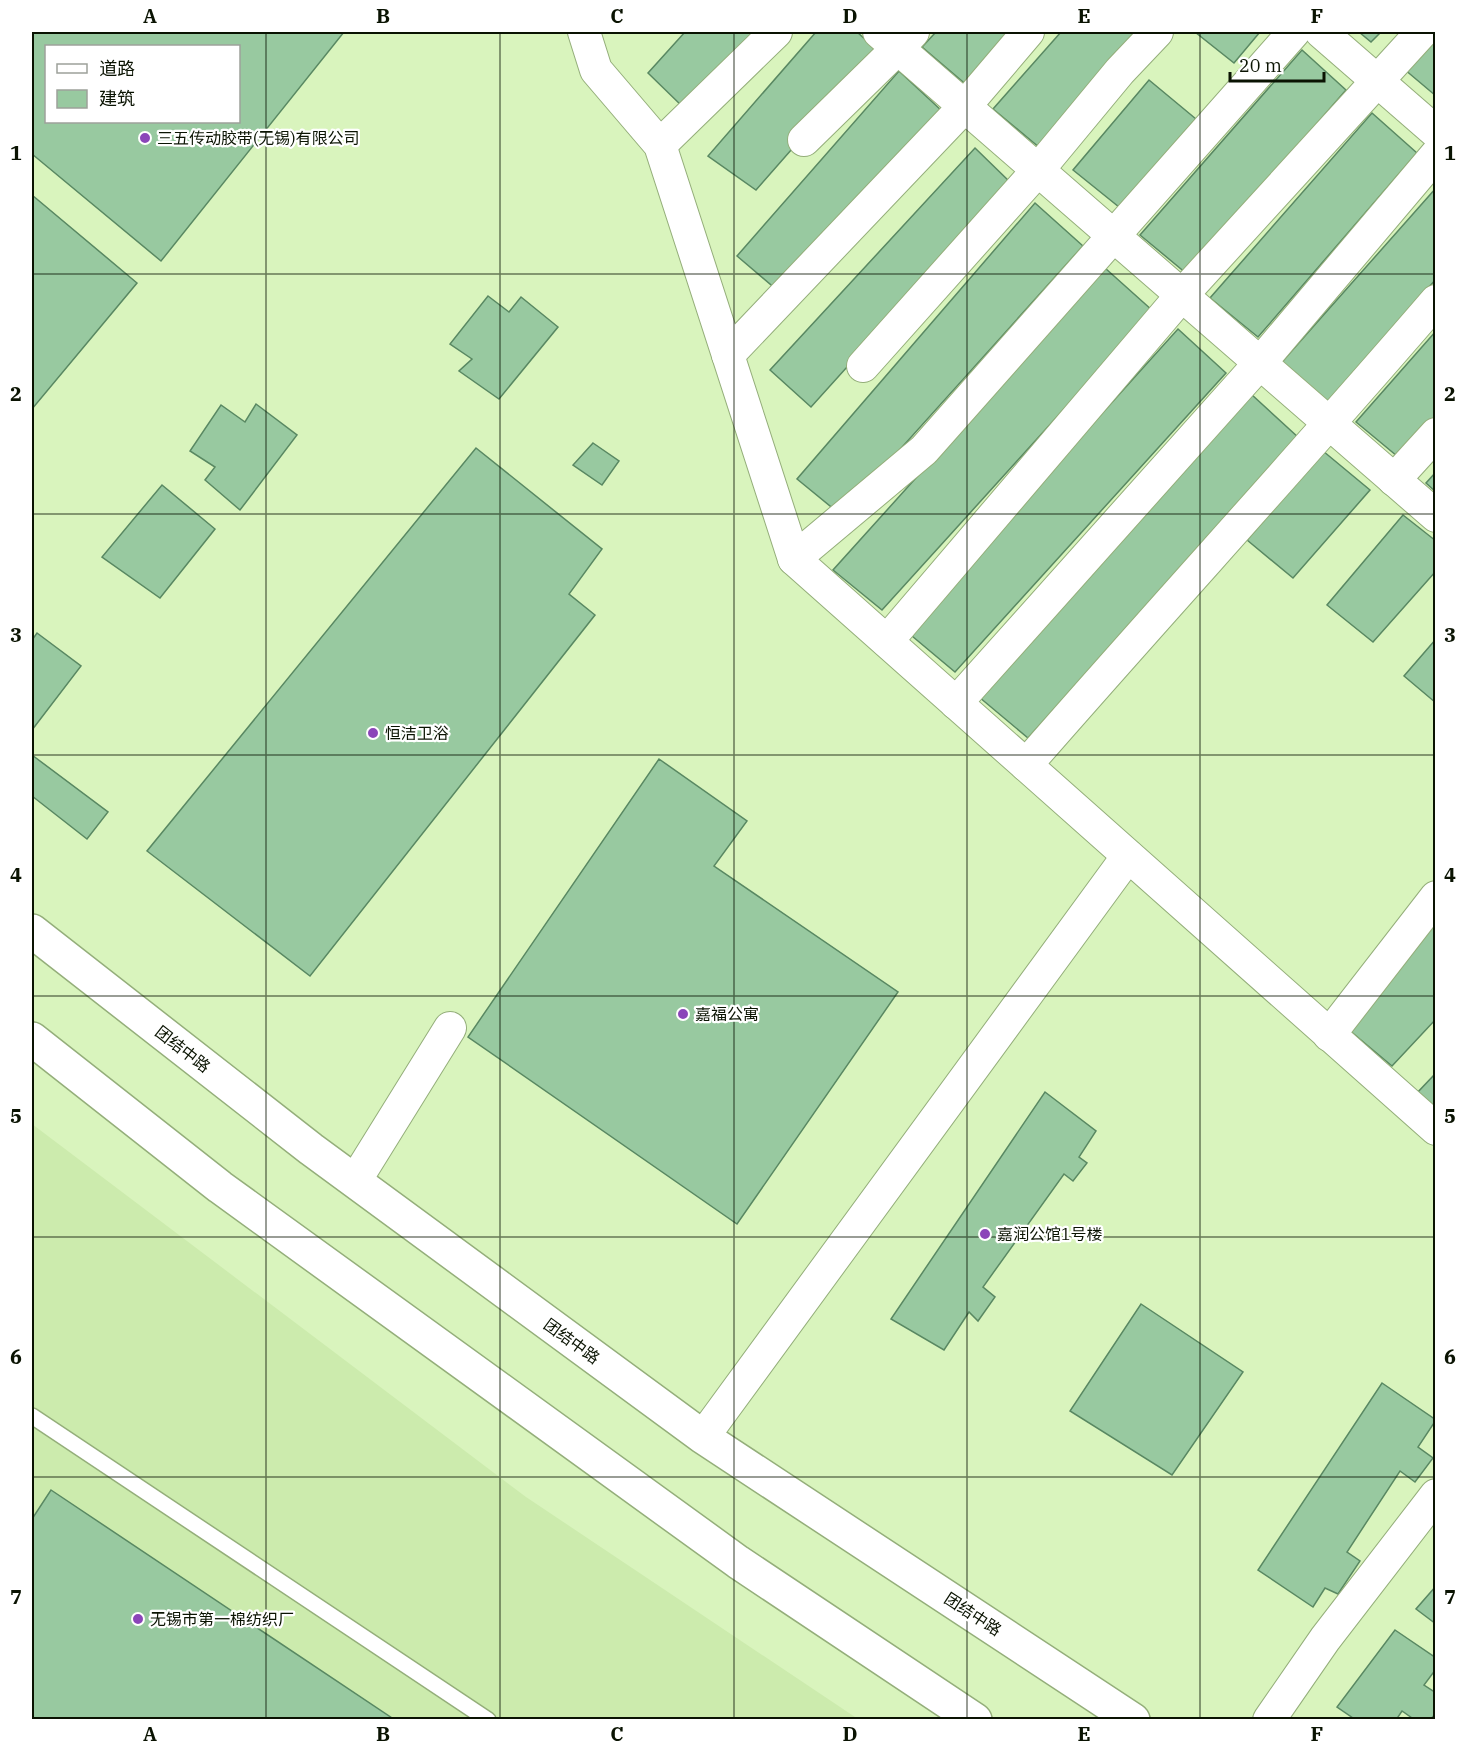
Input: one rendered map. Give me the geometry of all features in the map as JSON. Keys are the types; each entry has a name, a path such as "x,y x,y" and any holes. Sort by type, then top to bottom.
{"main road":[{"name":"团结中路","path":"32,931 355,1181 703,1437 1133,1719"},
{"path":"32,1039 220,1187 738,1562 975,1719"}],"street":[{"path":"584,32 597,70 660,145 794,559 1436,1129"},
{"path":"660,145 777,32"},
{"path":"728,355 965,106 1028,32"},
{"path":"863,366 1038,170 1120,71 1157,32"},
{"path":"794,559 924,450 1294,32"},
{"path":"1321,32 1436,132"},
{"path":"887,641 1182,295 1422,32"},
{"path":"804,140 897,37 965,106 1436,516"},
{"path":"956,703 1260,363 1436,155"},
{"path":"1026,765 1330,424 1436,301"},
{"path":"1394,480 1436,434"},
{"path":"703,1437 1128,856"},
{"path":"1329,1035 1436,897"},
{"path":"355,1181 450,1028"},
{"path":"1269,1719 1324,1639 1436,1495"}],"lane":[{"path":"34,1423 488,1719"}],"shaded area":[{"path":"32,1124 526,1497 858,1719 32,1719"}],"building":[{"name":"三五传动胶带(无锡)有限公司","path":"32,32 344,32 161,261 32,154"},
{"path":"685,32 755,32 685,109 648,73"},
{"path":"816,32 857,32 878,51 756,190 708,156"},
{"path":"936,32 1017,32 969,87 922,47"},
{"path":"1061,32 1141,32 1040,148 993,109"},
{"path":"1195,32 1260,32 1234,63"},
{"path":"1359,32 1381,32 1371,42"},
{"path":"1436,33 1436,96 1404,69"},
{"path":"1302,50 1346,90 1187,274 1140,235"},
{"path":"899,71 943,112 784,296 737,256"},
{"path":"1149,80 1196,119 1119,207 1073,170"},
{"path":"1372,113 1417,153 1258,337 1210,298"},
{"path":"975,148 1012,184 811,407 770,370"},
{"path":"1436,188 1436,279 1329,402 1281,363"},
{"path":"32,195 137,283 32,409"},
{"path":"1035,203 1083,246 841,515 797,479"},
{"path":"1105,268 1153,311 882,610 833,570"},
{"path":"488,296 509,312 521,297 558,327 499,399 459,371 472,359 450,344"},
{"path":"1178,329 1226,373 955,672 906,631"},
{"path":"1436,331 1436,423 1403,461 1356,422"},
{"path":"1251,394 1299,438 1028,738 979,697"},
{"path":"256,404 297,435 240,510 205,480 215,467 190,451 221,405 245,422"},
{"path":"593,443 619,461 602,485 573,465"},
{"name":"恒洁卫浴","path":"476,448 602,549 569,594 595,615 310,976 147,851"},
{"path":"1323,451 1370,490 1293,578 1247,540"},
{"path":"1436,472 1436,492 1426,483"},
{"path":"162,485 215,529 160,598 102,557"},
{"path":"1403,515 1436,541 1436,571 1373,642 1327,605"},
{"path":"37,633 81,666 32,730 32,640"},
{"path":"1436,639 1436,703 1404,676"},
{"path":"32,755 108,812 87,839 32,796"},
{"name":"嘉福公寓","path":"659,759 747,821 714,866 898,992 737,1224 468,1037"},
{"path":"1436,923 1436,1019 1392,1066 1343,1025"},
{"path":"1436,1073 1436,1108 1417,1093"},
{"name":"嘉润公馆1号楼","path":"1045,1092 1096,1131 1079,1157 1087,1163 1073,1181 1064,1174 983,1287 995,1297 978,1321 969,1312 944,1350 891,1319"},
{"path":"1141,1304 1243,1372 1172,1475 1070,1411"},
{"path":"1382,1383 1436,1420 1418,1447 1433,1458 1415,1482 1400,1471 1347,1552 1360,1561 1338,1594 1325,1588 1313,1607 1258,1570"},
{"name":"无锡市第一棉纺织厂","path":"51,1490 395,1720 32,1720 32,1519"},
{"path":"1436,1586 1436,1624 1416,1609"},
{"path":"1395,1630 1436,1658 1436,1669 1424,1685 1436,1693 1436,1713 1430,1720 1415,1720 1402,1711 1396,1720 1356,1720 1337,1707"}],"place":[{"name":"三五传动胶带(无锡)有限公司","path":"145,138"},
{"name":"恒洁卫浴","path":"373,733"},
{"name":"嘉福公寓","path":"683,1014"},
{"name":"嘉润公馆1号楼","path":"985,1234"},
{"name":"无锡市第一棉纺织厂","path":"138,1619"}]}
